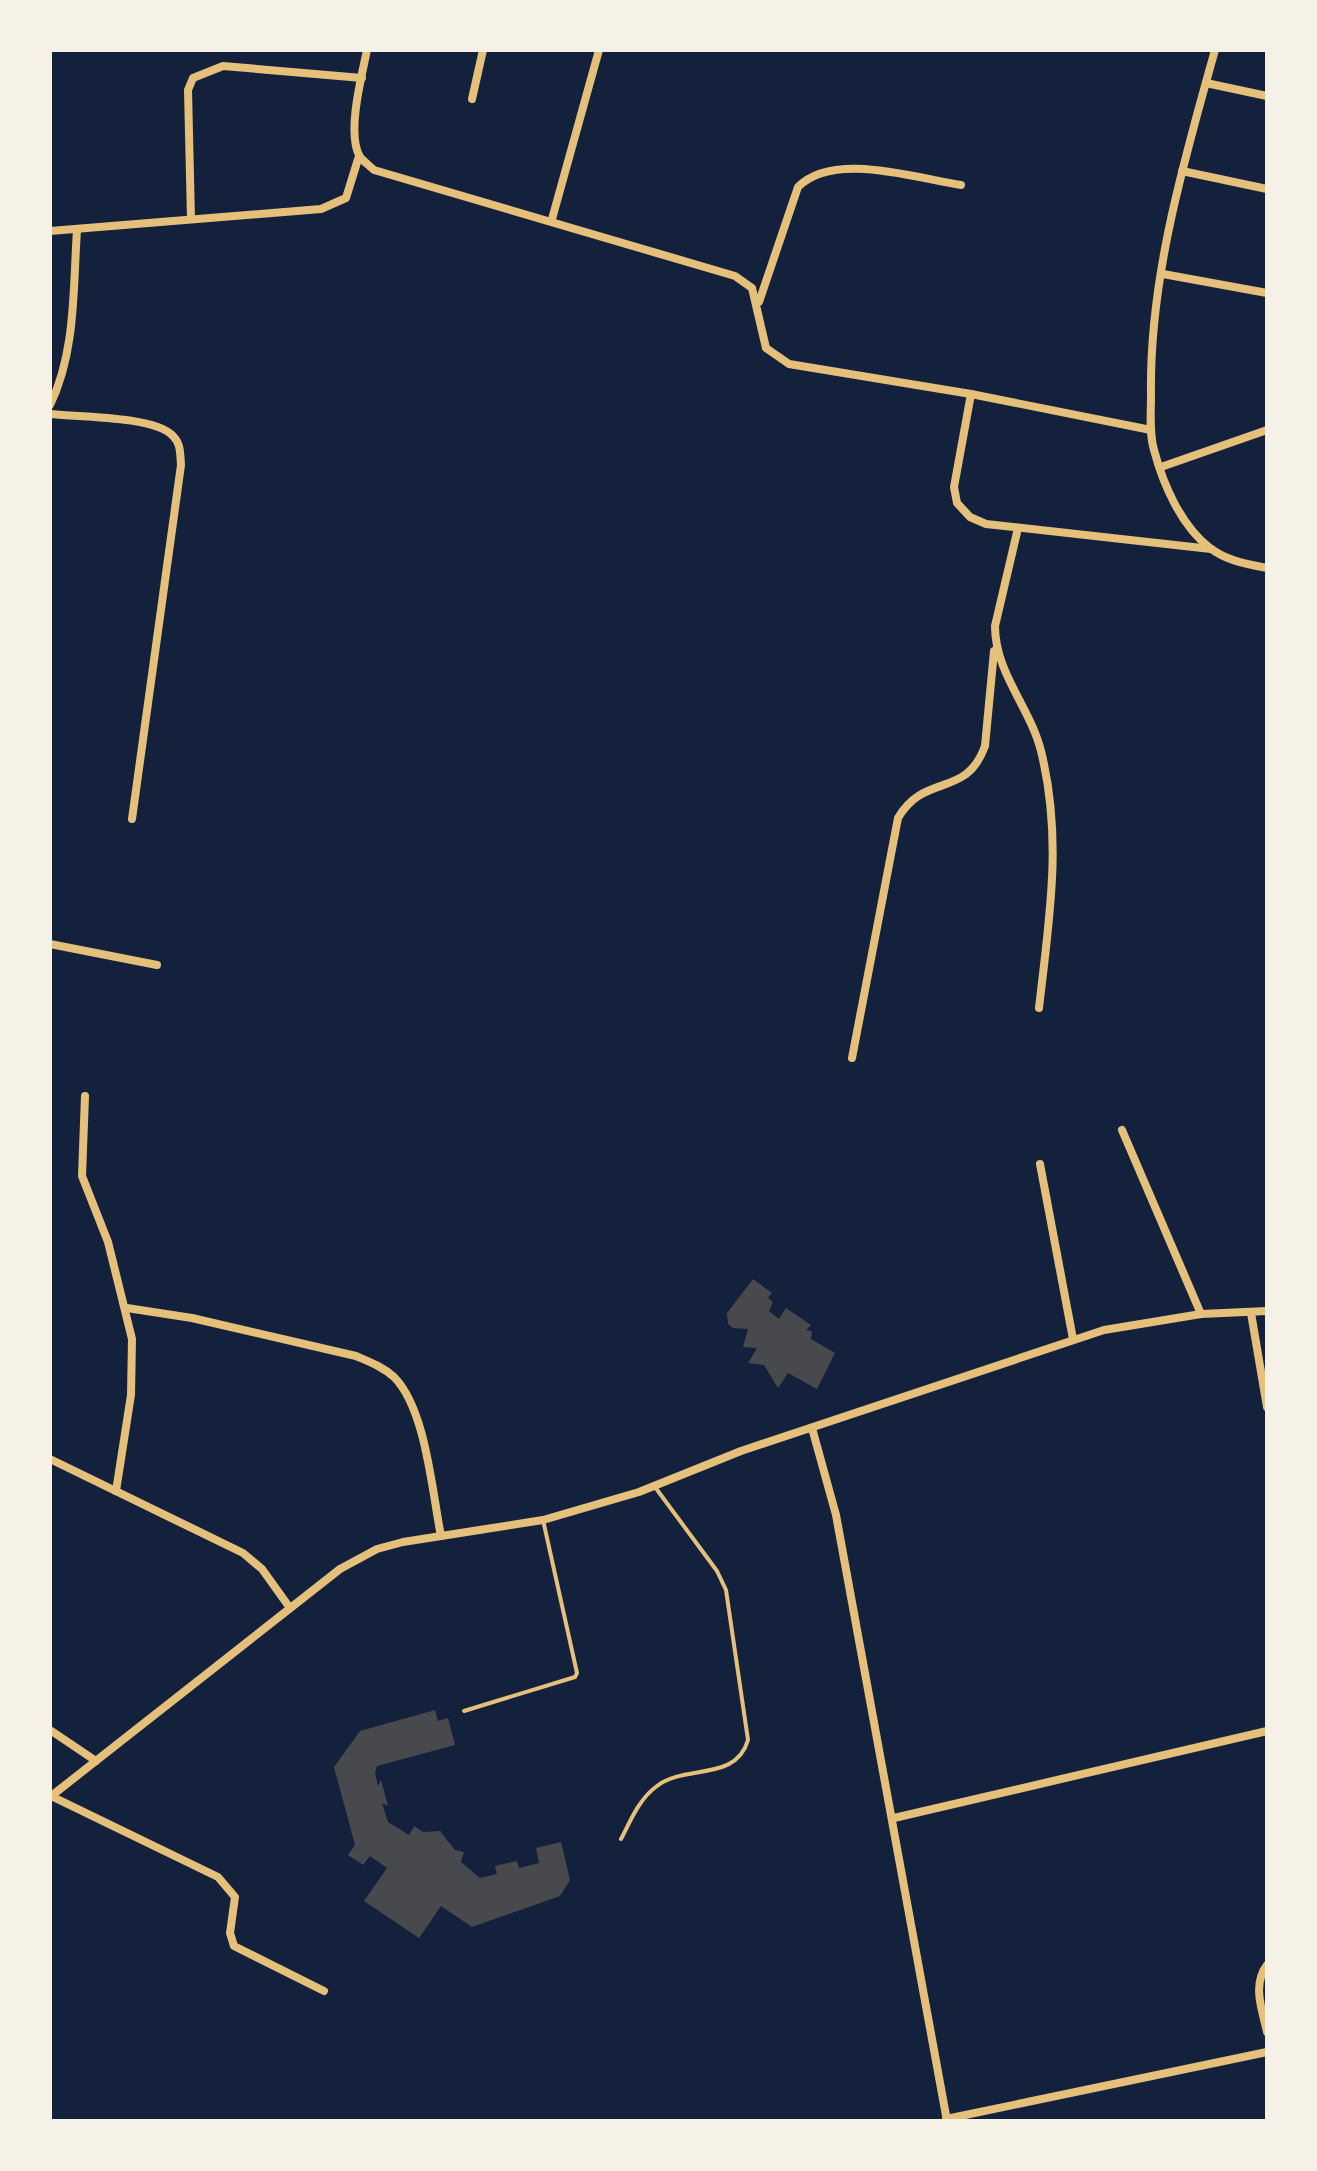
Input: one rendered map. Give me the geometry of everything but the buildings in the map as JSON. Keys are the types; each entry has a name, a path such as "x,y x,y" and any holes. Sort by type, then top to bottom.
{"street":[{"path":"50,231 321,209 337,204 346,198 359,156 356,112 367,50"},
{"path":"472,99 483,50"},
{"path":"552,219 599,50"},
{"path":"1215,50 1182,171 1163,274 1152,345 1151,430 1161,467 1179,512 1211,549 1233,561 1267,568"},
{"path":"191,219 188,90 193,78 223,66 362,78"},
{"path":"1206,83 1267,96"},
{"path":"359,156 374,170 552,219 735,276 752,288 758,302 766,348 789,364 971,394 1151,430"},
{"path":"758,302 798,187 808,176 844,167 961,185"},
{"path":"1182,171 1267,189"},
{"path":"50,405 63,375 77,230"},
{"path":"1163,274 1267,293"},
{"path":"971,394 954,487 957,503 970,517 1018,528 1211,549"},
{"path":"50,414 155,425 171,433 180,444 179,479 132,819"},
{"path":"1161,467 1267,430"},
{"path":"852,1058 898,818 910,799 962,777 980,759 985,746 995,626 1018,528"},
{"path":"995,643 999,660 1026,710 1041,751 1053,824 1055,871 1039,1008"},
{"path":"50,944 157,965"},
{"path":"85,1096 82,1176 108,1242 127,1308 132,1339 131,1395 116,1491"},
{"path":"1122,1130 1201,1314"},
{"path":"1040,1164 1073,1339"},
{"path":"127,1308 192,1318 356,1356 394,1377 411,1404 441,1536"},
{"path":"324,1991 234,1946 230,1933 235,1897 218,1877 51,1796 355,1559 403,1542 543,1520 655,1487 741,1451 1104,1330 1201,1314 1267,1311"},
{"path":"1251,1313 1267,1407"},
{"path":"812,1428 836,1515 947,2120 1267,2052"},
{"path":"50,1459 243,1553 262,1569 290,1608"},
{"path":"50,1730 96,1761"},
{"path":"894,1818 1267,1731"},
{"path":"1267,1965 1259,1976 1259,1992 1267,2032"}],"lane":[{"path":"621,1839 640,1804 656,1787 676,1777 729,1765 744,1753 748,1740 726,1590 717,1571 655,1487"},
{"path":"464,1711 575,1677 577,1673 543,1520"}]}
